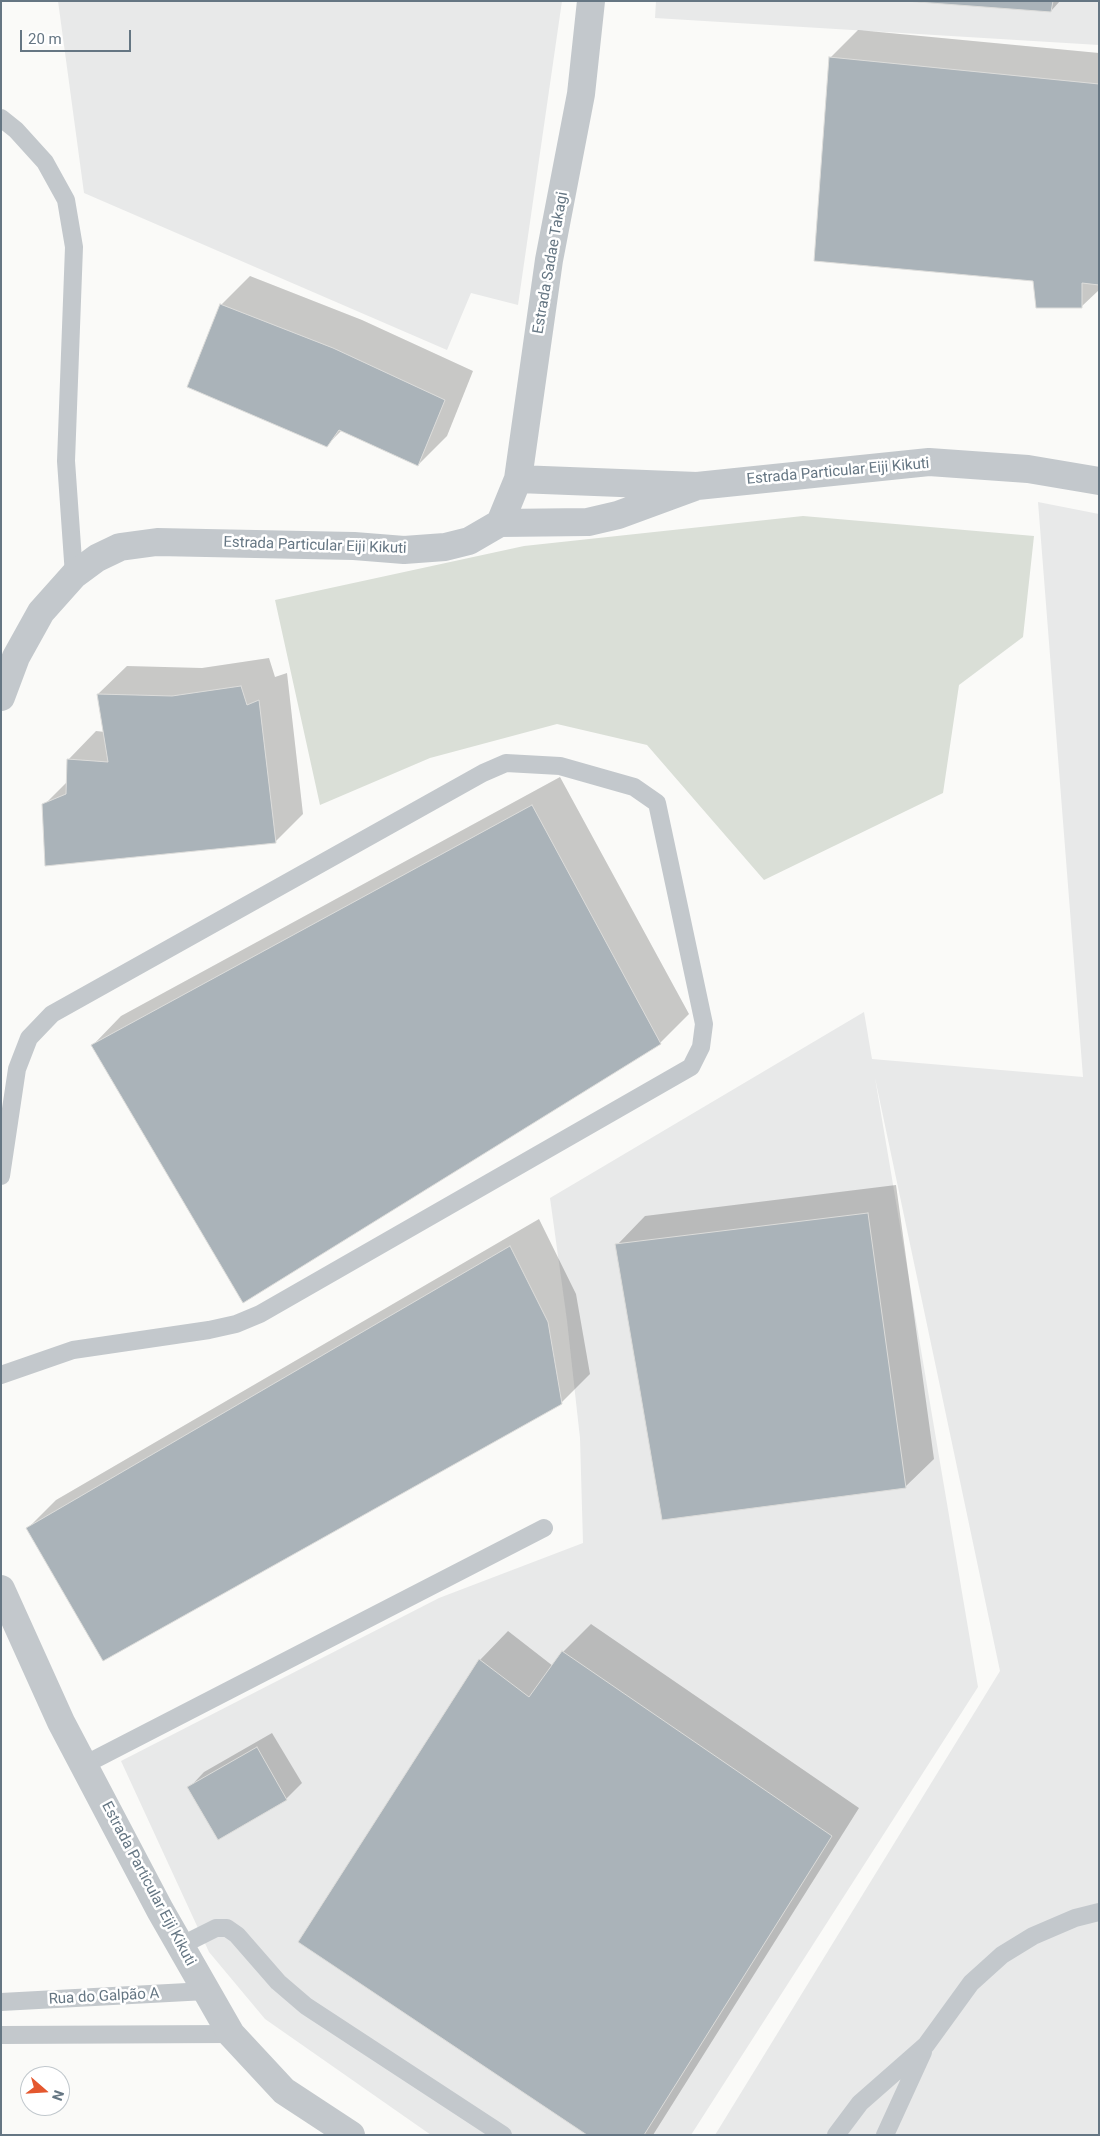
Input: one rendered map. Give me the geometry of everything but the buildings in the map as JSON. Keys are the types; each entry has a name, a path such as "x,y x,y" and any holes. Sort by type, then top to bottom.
{"street":[{"name":"Estrada Sadae Takagi","path":"500,523 518,480 549,260 581,94 591,1"},
{"name":"Estrada Particular Eiji Kikuti","path":"518,480 697,486 930,462 1028,469 1099,481"},
{"name":"Estrada Particular Eiji Kikuti","path":"1,697 16,657 41,612 74,575 97,558 120,547 157,542 354,546 404,550 445,547 469,540 500,523 588,522 618,514 697,486"},
{"name":"Estrada Particular Eiji Kikuti","path":"1,1589 61,1722 160,1910 231,2034 284,2091 350,2135"}],"lane":[{"path":"1,118 16,130 45,162 66,200 74,247 66,461 74,575"},
{"path":"1,1176 17,1069 29,1038 52,1014 484,773 506,763 560,766 634,787 657,803 704,1024 701,1047 691,1067 260,1314 236,1324 218,1328 73,1350 1,1375"},
{"path":"84,1765 544,1528"},
{"path":"885,2135 926,2045 971,1983 1002,1955 1033,1936 1075,1918 1099,1912"},
{"path":"180,1946 216,1928 227,1928 237,1935 278,1982 306,2006 503,2135"},
{"name":"Rua do Galpão A","path":"1,2002 206,1991"},
{"path":"1,2034 231,2034"},
{"path":"836,2135 860,2103 926,2045"}],"shaded area":[{"path":"58,1 562,1 518,305 471,293 447,350 84,193"},
{"path":"656,1 1099,1 1099,45 655,18"},
{"path":"1038,502 1099,514 1099,2135 715,2135 1000,1671 875,1078 978,1687 691,2135 431,2135 265,2019 209,1952 121,1761 439,1598 583,1543 580,1438 567,1321 550,1198 864,1012 872,1059 1083,1077"},
{"path":"803,516 1034,536 1023,637 959,685 943,793 764,880 647,745 557,724 430,758 320,805 275,600 524,546"}]}
